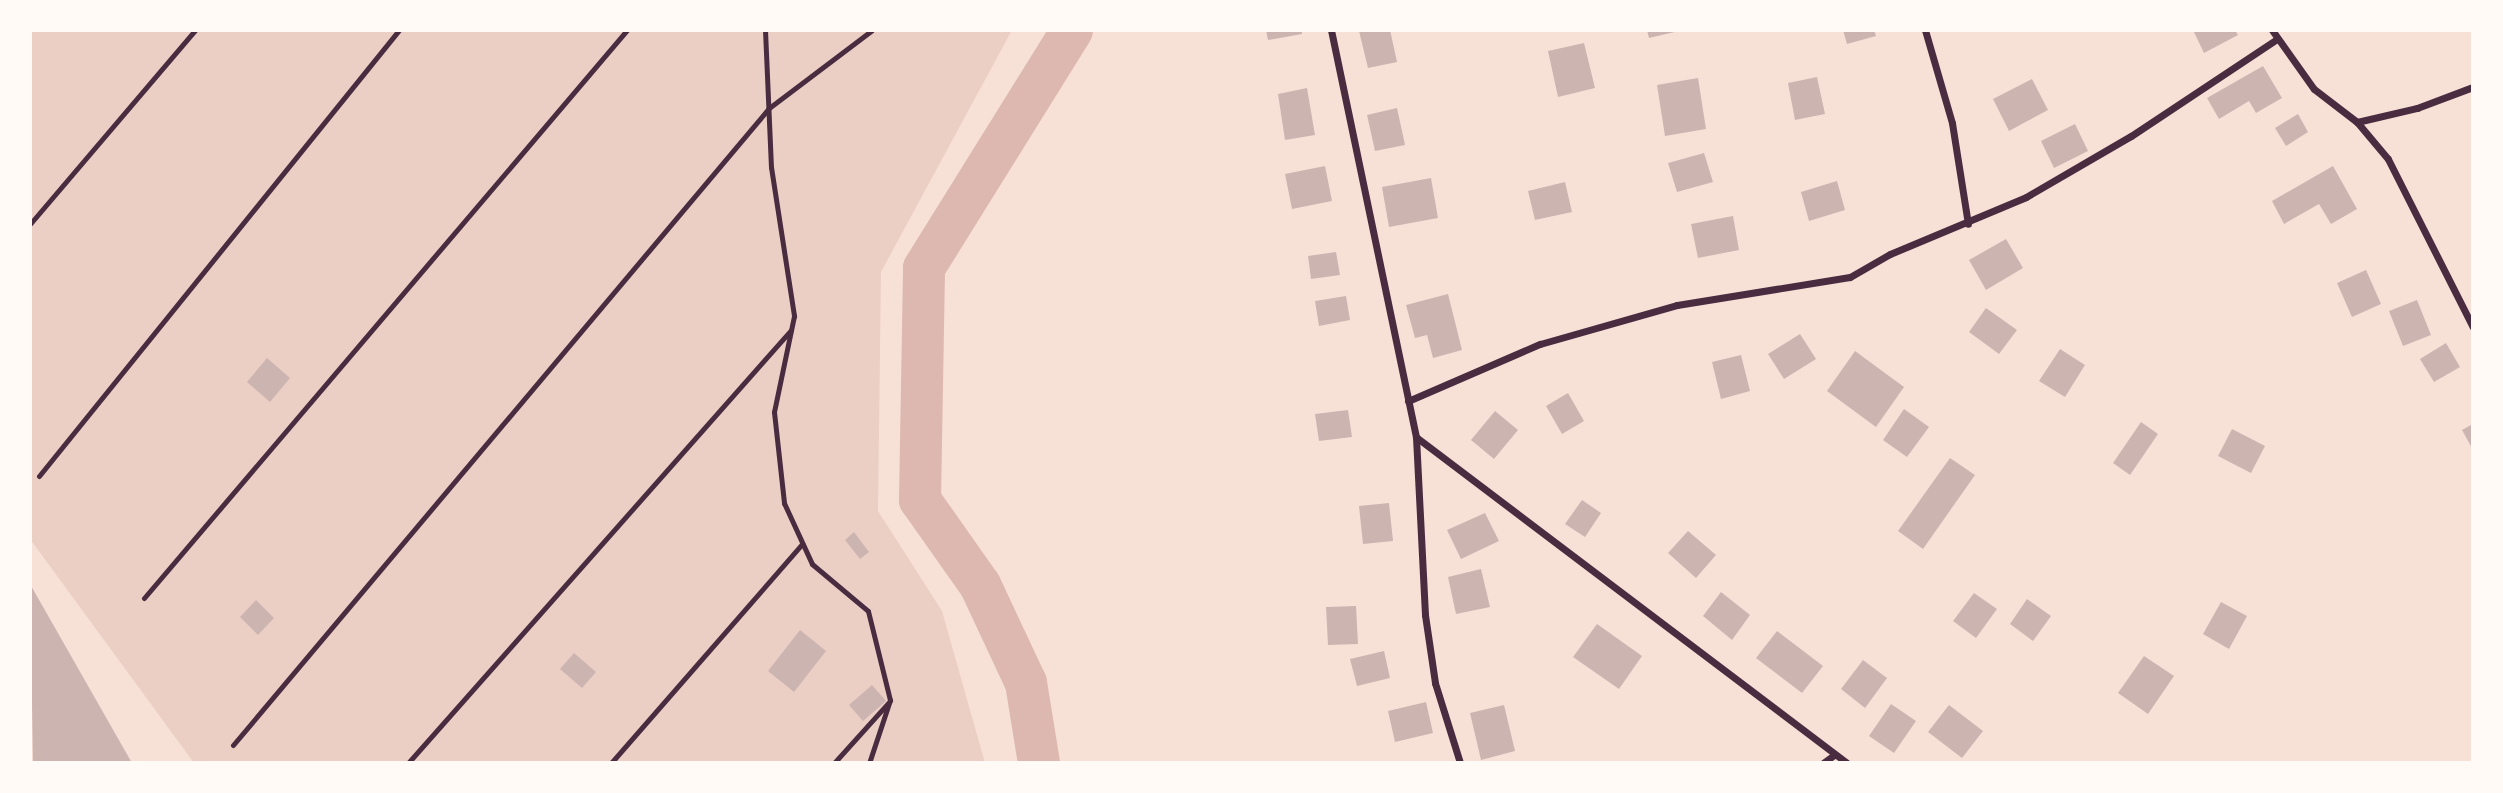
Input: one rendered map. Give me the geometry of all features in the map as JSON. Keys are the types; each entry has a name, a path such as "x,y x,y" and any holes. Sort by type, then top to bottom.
{"street":[{"path":"1331,30 1416,437 1424,615 1435,683 1460,763"},
{"path":"1925,30 1952,123 1968,224"},
{"path":"2272,30 2314,89 2357,122 2388,159 2418,211 2473,327"},
{"path":"1408,401 1540,344 1677,305 1850,277 1891,254 1968,224 2026,197 2131,136 2277,38"},
{"path":"2357,122 2417,108 2473,87"},
{"path":"1416,437 1847,763"},
{"path":"1823,763 1834,755"}],"lane":[{"path":"30,224 195,30"},
{"path":"39,476 399,30"},
{"path":"144,598 627,30"},
{"path":"765,30 771,167 794,316 774,412 784,503 812,565 868,611 890,700 869,763"},
{"path":"233,745 769,108 872,30"},
{"path":"408,763 791,330"},
{"path":"611,763 803,544"},
{"path":"834,763 890,700"}],"shaded area":[{"path":"30,30 1012,30 881,272 878,511 942,611 985,763 194,763 30,539"}],"building":[{"path":"1266,30 1302,30 1302,34 1268,40"},
{"path":"1390,30 1397,62 1368,68 1359,31"},
{"path":"1647,30 1679,30 1679,31 1649,38"},
{"path":"1843,30 1874,30 1876,36 1847,44"},
{"path":"2193,30 2235,30 2238,35 2204,53"},
{"path":"1584,43 1595,88 1558,97 1548,51"},
{"path":"2263,66 2282,98 2256,113 2249,101 2219,119 2207,98"},
{"path":"1817,77 1825,114 1795,120 1788,83"},
{"path":"1698,78 1706,129 1665,136 1657,85"},
{"path":"2032,79 2048,110 2009,131 1993,99"},
{"path":"1307,88 1315,135 1285,140 1278,94"},
{"path":"1397,108 1405,145 1375,151 1367,115"},
{"path":"2298,114 2308,132 2286,146 2275,128"},
{"path":"2075,124 2088,151 2054,168 2041,141"},
{"path":"1704,153 1713,182 1677,192 1668,163"},
{"path":"1325,166 1332,201 1292,209 1285,174"},
{"path":"2333,166 2357,209 2331,224 2319,204 2284,224 2272,201"},
{"path":"1431,178 1438,218 1389,227 1382,187"},
{"path":"1837,181 1845,210 1809,221 1801,192"},
{"path":"1565,182 1572,212 1535,220 1528,191"},
{"path":"1733,216 1739,250 1698,258 1691,224"},
{"path":"2006,239 2023,268 1986,290 1969,260"},
{"path":"1336,252 1340,275 1311,279 1308,256"},
{"path":"2366,270 2381,304 2352,317 2337,283"},
{"path":"1448,294 1462,350 1433,358 1427,335 1415,338 1406,305"},
{"path":"1346,296 1350,320 1319,326 1315,301"},
{"path":"2417,300 2431,335 2403,346 2389,311"},
{"path":"1986,308 2017,330 1999,354 1969,332"},
{"path":"1800,334 1816,359 1784,379 1768,354"},
{"path":"2446,343 2460,367 2434,382 2420,359"},
{"path":"2060,349 2085,365 2065,397 2039,381"},
{"path":"1855,351 1904,387 1876,427 1827,391"},
{"path":"1741,355 1750,391 1721,399 1712,362"},
{"path":"267,358 290,378 270,402 247,382"},
{"path":"1568,393 1584,421 1562,434 1546,406"},
{"path":"1904,409 1929,427 1907,457 1883,440"},
{"path":"1348,410 1352,437 1319,441 1315,414"},
{"path":"1495,411 1518,430 1494,459 1471,440"},
{"path":"2141,422 2158,434 2130,475 2113,463"},
{"path":"2473,424 2473,450 2462,430"},
{"path":"2232,429 2265,446 2251,473 2218,456"},
{"path":"1950,458 1975,475 1923,549 1898,531"},
{"path":"1582,500 1601,513 1585,537 1565,524"},
{"path":"1389,503 1393,541 1363,544 1359,506"},
{"path":"1485,513 1499,541 1461,559 1447,530"},
{"path":"1688,531 1716,555 1696,578 1668,553"},
{"path":"854,532 869,552 860,559 845,540"},
{"path":"1481,569 1490,607 1456,614 1448,577"},
{"path":"30,584 132,763 33,763"},
{"path":"1721,592 1750,615 1732,640 1703,616"},
{"path":"1974,593 1997,609 1976,638 1953,621"},
{"path":"2027,599 2051,616 2033,641 2010,624"},
{"path":"256,600 274,618 258,635 240,617"},
{"path":"2221,602 2247,616 2229,649 2203,634"},
{"path":"1356,606 1358,644 1328,645 1326,607"},
{"path":"1597,624 1642,656 1619,689 1573,657"},
{"path":"800,630 826,651 794,692 768,671"},
{"path":"1777,631 1823,666 1802,693 1756,658"},
{"path":"1384,651 1390,678 1357,686 1350,659"},
{"path":"574,653 596,672 582,688 560,669"},
{"path":"2144,656 2174,676 2148,714 2118,693"},
{"path":"1863,660 1887,678 1865,708 1841,689"},
{"path":"872,685 886,701 863,721 849,705"},
{"path":"1426,702 1433,733 1395,742 1388,711"},
{"path":"1891,704 1916,721 1894,753 1869,736"},
{"path":"1504,705 1515,751 1481,760 1470,713"},
{"path":"1949,705 1983,731 1962,758 1928,732"}],"waterway":[{"path":"1039,763 1026,683 980,585 920,500 924,268 1072,30"}]}
